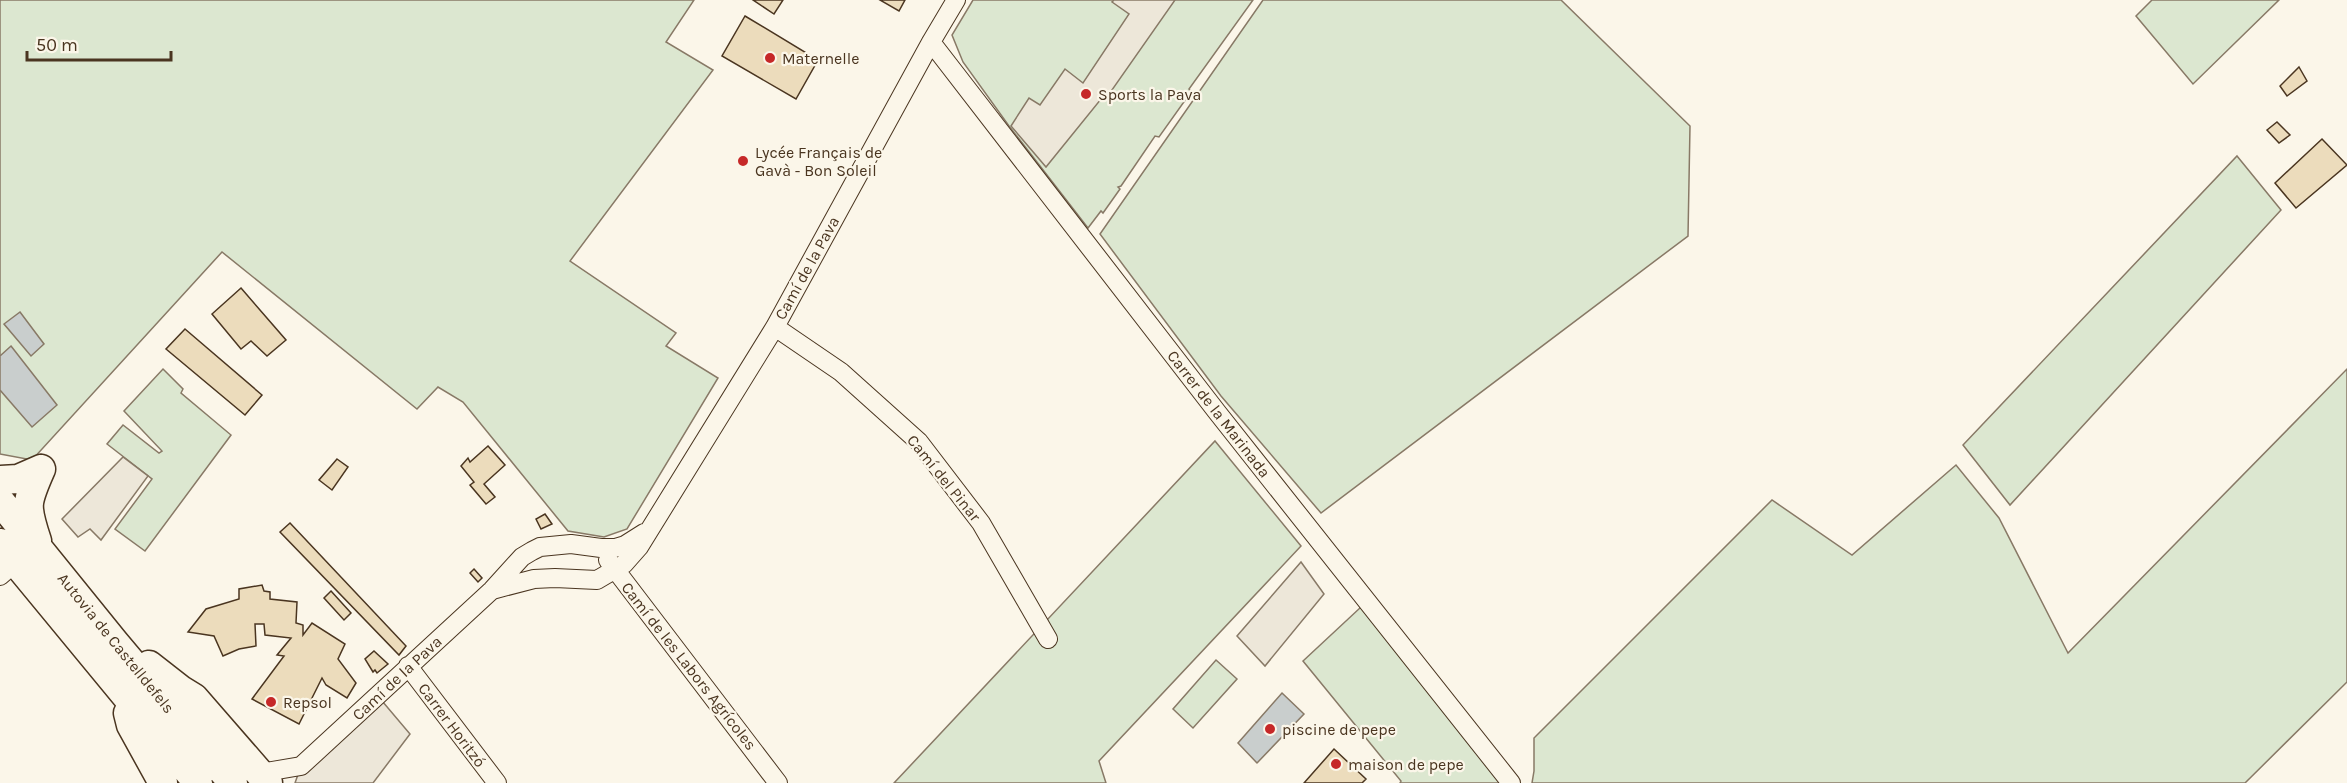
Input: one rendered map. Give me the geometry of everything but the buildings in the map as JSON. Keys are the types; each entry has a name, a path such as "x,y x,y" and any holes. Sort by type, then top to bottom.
{"highway":[{"path":"0,480 18,479 41,469 28,499 14,558"},
{"name":"Autovia de Castelldefels","path":"0,501 14,558 198,783"},
{"name":"Autovia de Castelldefels","path":"14,558 114,643 233,783"},
{"path":"114,643 194,698 264,778"},
{"path":"121,691 131,725 163,783"}],"street":[{"name":"Camí de la Pava","path":"492,590 534,579 597,580 615,571 639,547 775,327 956,0"},
{"name":"Carrer de la Marinada","path":"931,42 1217,412 1511,783"},
{"name":"Camí del Pinar","path":"775,327 841,372 919,442 981,524 1048,639"},
{"name":"Camí de la Pava","path":"264,778 298,774 408,666 492,590 522,557 540,547 571,544 601,548 625,545 648,530"},
{"name":"Camí de les Labors Agrícoles","path":"601,548 615,571 778,783"},
{"name":"Carrer Horitzó","path":"408,666 497,783"}],"green space":[{"path":"0,0 694,0 666,42 713,70 570,261 676,333 666,346 718,378 627,529 604,537 568,531 463,402 438,387 417,409 222,252 32,460 0,454"},
{"name":"Sports la Pava","path":"973,0 1253,0 1189,89 1191,92 1159,137 1155,136 1121,186 1118,187 1120,189 1103,213 1101,211 1088,228 963,62 952,35"},
{"path":"1263,0 1561,0 1690,126 1688,236 1321,513 1221,396 1100,234"},
{"path":"2152,0 2279,0 2193,84 2136,16"},
{"path":"2237,156 2281,210 2010,505 1963,445"},
{"path":"163,369 183,389 181,393 231,435 145,551 115,529 152,479 107,444 123,425 159,453 162,451 124,411"},
{"path":"2347,369 2347,682 2245,783 1532,783 1534,738 1772,500 1852,555 1956,465 1999,518 2068,653"},
{"path":"1215,441 1301,546 1099,761 1106,783 894,783"},
{"path":"1361,607 1502,783 1400,783 1401,781 1303,661"},
{"path":"1216,660 1237,679 1193,728 1173,709"}],"shaded area":[{"path":"1114,0 1175,0 1105,100 1101,99 1046,167 1011,126 1029,98 1040,105 1065,69 1083,83 1129,14 1112,2"},
{"path":"20,312 44,344 31,356 4,324"},
{"path":"11,346 57,405 32,427 0,390 0,356"},
{"path":"123,457 148,476 101,540 90,529 78,537 62,519"},
{"path":"1301,562 1324,594 1265,666 1237,636"},
{"name":"piscine de pepe","path":"1282,693 1304,714 1257,763 1238,743"},
{"path":"377,695 410,734 373,783 295,783 301,766"}],"place":[{"name":"Maternelle","path":"770,58"},
{"name":"Sports la Pava","path":"1086,94"},
{"name":"Lycée Français de Gavà - Bon Soleil","path":"743,161"},
{"name":"Repsol","path":"271,702"},
{"name":"piscine de pepe","path":"1270,729"},
{"name":"maison de pepe","path":"1336,764"}]}
